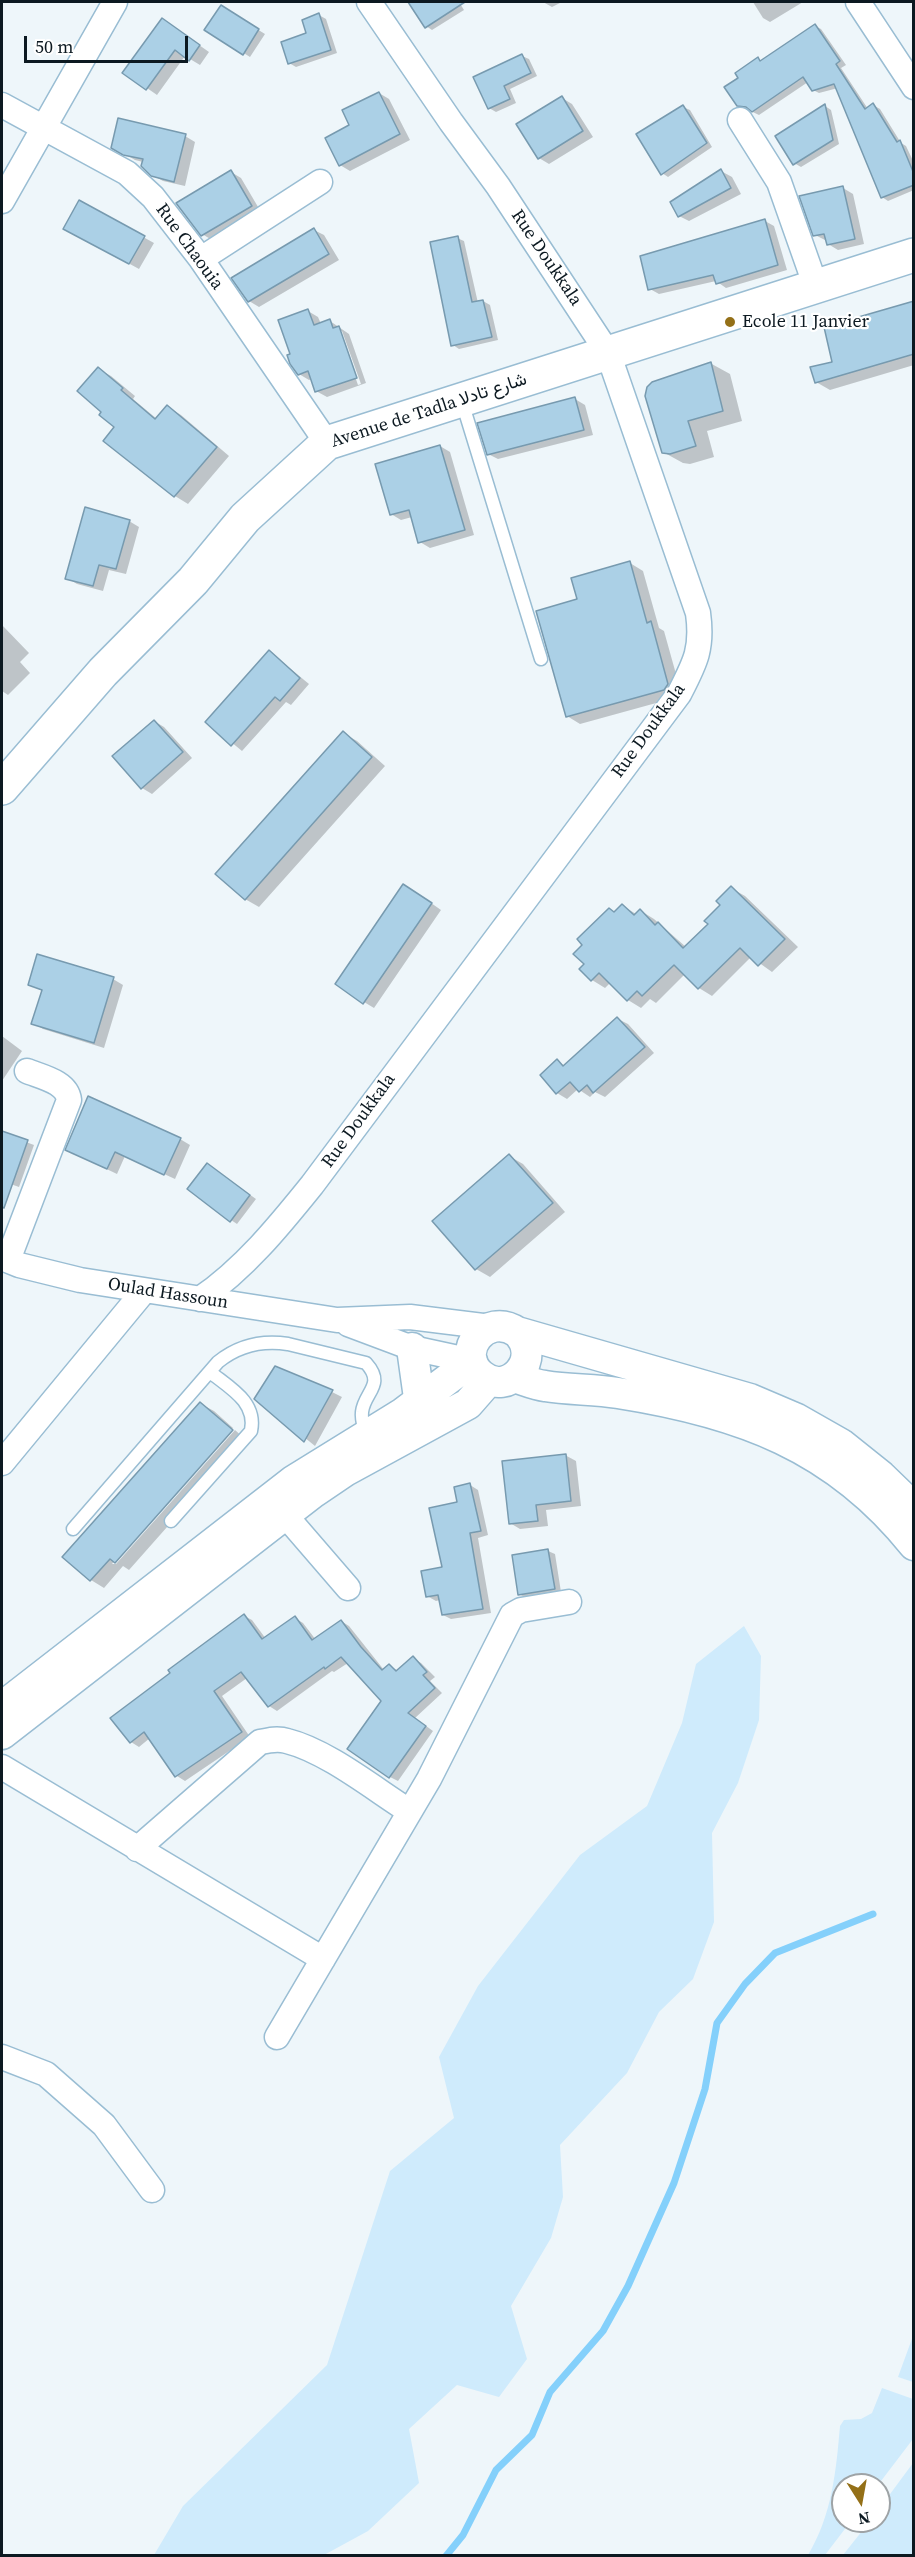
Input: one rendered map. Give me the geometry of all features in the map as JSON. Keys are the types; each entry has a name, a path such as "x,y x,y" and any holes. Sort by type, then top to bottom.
{"main road":[{"name":"Avenue de Tadla شارع تادلا","path":"2,788 102,672 193,581 245,518 327,443 461,398 914,255"}],"street":[{"path":"2,201 115,2"},
{"name":"Rue Doukkala","path":"200,1299 215,1288 265,1240 312,1185 679,694 699,653 701,635 698,613 608,353 498,186 369,2"},
{"path":"858,2 914,87"},
{"name":"Rue Chaouia","path":"2,105 127,173 166,213 201,259 327,443"},
{"path":"740,120 779,182 816,287"},
{"path":"201,259 320,182"},
{"path":"5,1259 69,1100 68,1092 64,1087 27,1071"},
{"name":"Oulad Hassoun","path":"5,1259 80,1280 144,1292 337,1320 410,1317 504,1330"},
{"path":"2,1463 144,1292"},
{"name":"Oulad Hassoun","path":"337,1320 412,1348 492,1372"},
{"path":"2,1734 293,1481 403,1413 419,1398 492,1372 521,1371 527,1356 525,1343 504,1330"},
{"path":"914,1508 881,1476 841,1444 797,1419 750,1399 504,1330 476,1339 472,1348 492,1372 544,1386 614,1392 678,1403 741,1420 785,1440 827,1464 866,1494 914,1545"},
{"path":"412,1348 419,1398"},
{"path":"2,1707 285,1515 345,1471 468,1404 492,1372"},
{"path":"285,1515 348,1588"},
{"path":"277,2037 429,1779 512,1615 521,1610 569,1602"},
{"path":"137,1849 260,1742 274,1739 286,1740 315,1752 409,1811"},
{"path":"2,1767 323,1959"},
{"path":"2,2057 46,2074 104,2125 152,2190"}],"lane":[{"path":"461,398 541,659"},
{"path":"73,1529 210,1372 228,1354 251,1344 263,1342 288,1344 360,1360 370,1368 374,1380 372,1391 362,1409 366,1436"},
{"path":"171,1521 251,1431 252,1413 248,1404 210,1372"}],"shaded area":[{"path":"744,1626 761,1656 759,1720 738,1783 712,1833 714,1922 693,1979 659,2012 627,2073 560,2145 563,2197 551,2238 511,2306 527,2359 499,2397 457,2385 409,2429 419,2483 368,2531 324,2555 154,2555 183,2506 327,2365 390,2171 454,2118 439,2057 478,1986 580,1855 647,1806 682,1723 696,1664"},
{"path":"913,2336 913,2382 898,2377"},
{"path":"882,2388 913,2399 913,2439 887,2473 834,2473 840,2426 844,2420 861,2419 872,2413"},
{"path":"913,2463 913,2555 843,2555 860,2533 891,2533 891,2493"},
{"path":"831,2493 831,2533 842,2533 825,2555 808,2555 823,2524"}],"building":[{"path":"408,2 465,2 425,28"},
{"path":"221,5 259,29 243,55 204,30"},
{"path":"319,13 331,50 288,64 281,42 306,33 302,20"},
{"path":"162,18 200,45 189,61 175,50 146,90 122,73"},
{"path":"815,24 840,61 836,64 865,109 873,103 897,142 900,140 914,174 914,185 881,198 834,84 812,91 803,77 752,112 746,107 737,106 724,87 738,78 735,73 758,57 760,61"},
{"path":"522,54 531,73 504,86 510,99 488,109 473,77"},
{"path":"379,92 400,134 339,166 325,138 349,125 342,110"},
{"path":"562,96 583,131 538,159 516,124"},
{"path":"825,104 833,140 793,165 775,136"},
{"path":"683,105 707,143 661,175 636,134"},
{"path":"118,118 186,134 174,182 151,176 141,166 143,159 123,155 111,148"},
{"path":"721,169 731,188 678,217 670,202"},
{"path":"231,170 252,206 201,236 176,203"},
{"path":"843,186 855,239 827,245 824,234 813,236 799,196"},
{"path":"79,200 145,236 129,264 63,229"},
{"path":"765,219 778,265 716,284 713,275 648,290 640,256"},
{"path":"314,228 329,254 248,302 231,278"},
{"path":"458,236 472,302 483,300 492,337 451,346 430,242"},
{"path":"914,301 914,354 815,383 810,367 832,362 824,327"},
{"path":"308,309 314,325 330,319 333,328 339,326 357,378 315,392 308,371 298,375 290,364 287,355 290,354 278,320"},
{"path":"711,362 723,411 688,421 696,446 670,454 662,453 645,396 647,387 652,382"},
{"path":"98,367 155,419 167,405 217,447 174,497 103,441 114,427 99,415 101,412 77,391"},
{"path":"575,397 584,430 487,455 477,423"},
{"path":"440,445 465,530 418,543 409,510 390,515 375,464"},
{"path":"85,507 130,520 116,569 99,565 93,586 65,579"},
{"path":"630,561 647,623 651,621 668,684 664,690 566,717 536,611 577,599 571,578"},
{"path":"269,650 300,678 280,701 275,697 231,746 205,722"},
{"path":"154,720 183,752 141,789 112,756"},
{"path":"343,731 372,757 245,900 215,874"},
{"path":"403,884 432,903 363,1004 335,984"},
{"path":"731,886 785,939 758,966 740,948 698,989 674,965 642,996 637,991 627,1001 599,973 591,981 579,969 584,964 573,954 582,945 577,939 609,908 614,912 622,904 634,915 640,909 655,925 658,922 683,948 708,924 704,921 720,905 716,901"},
{"path":"37,954 114,977 94,1043 31,1024 42,990 28,985"},
{"path":"617,1017 645,1047 593,1093 587,1085 579,1092 570,1082 556,1094 540,1075 557,1059 563,1066"},
{"path":"88,1096 181,1138 164,1175 115,1152 107,1169 65,1150"},
{"path":"2,1131 28,1140 4,1208 2,1207"},
{"path":"509,1154 553,1203 475,1270 432,1221"},
{"path":"207,1163 250,1195 230,1222 187,1189"},
{"path":"275,1366 333,1390 304,1442 254,1399"},
{"path":"200,1402 233,1430 115,1563 110,1559 90,1581 62,1557"},
{"path":"566,1454 571,1501 536,1505 538,1521 509,1524 502,1461"},
{"path":"470,1483 481,1531 470,1533 483,1609 442,1615 438,1595 426,1597 421,1571 442,1567 429,1508 457,1502 454,1487"},
{"path":"548,1549 555,1589 518,1595 512,1555"},
{"path":"244,1614 262,1639 295,1616 312,1640 341,1620 382,1670 389,1664 396,1671 413,1656 427,1672 423,1675 435,1688 408,1713 426,1726 389,1778 347,1749 381,1701 341,1657 268,1707 241,1672 214,1691 242,1732 175,1777 144,1732 130,1743 110,1718 170,1673 168,1670"}],"waterway":[{"path":"446,2556 463,2535 496,2470 532,2435 550,2392 603,2331 628,2286 674,2183 705,2089 717,2023 745,1984 775,1953 873,1914"}],"place":[{"name":"Ecole 11 Janvier","path":"730,322"}]}
